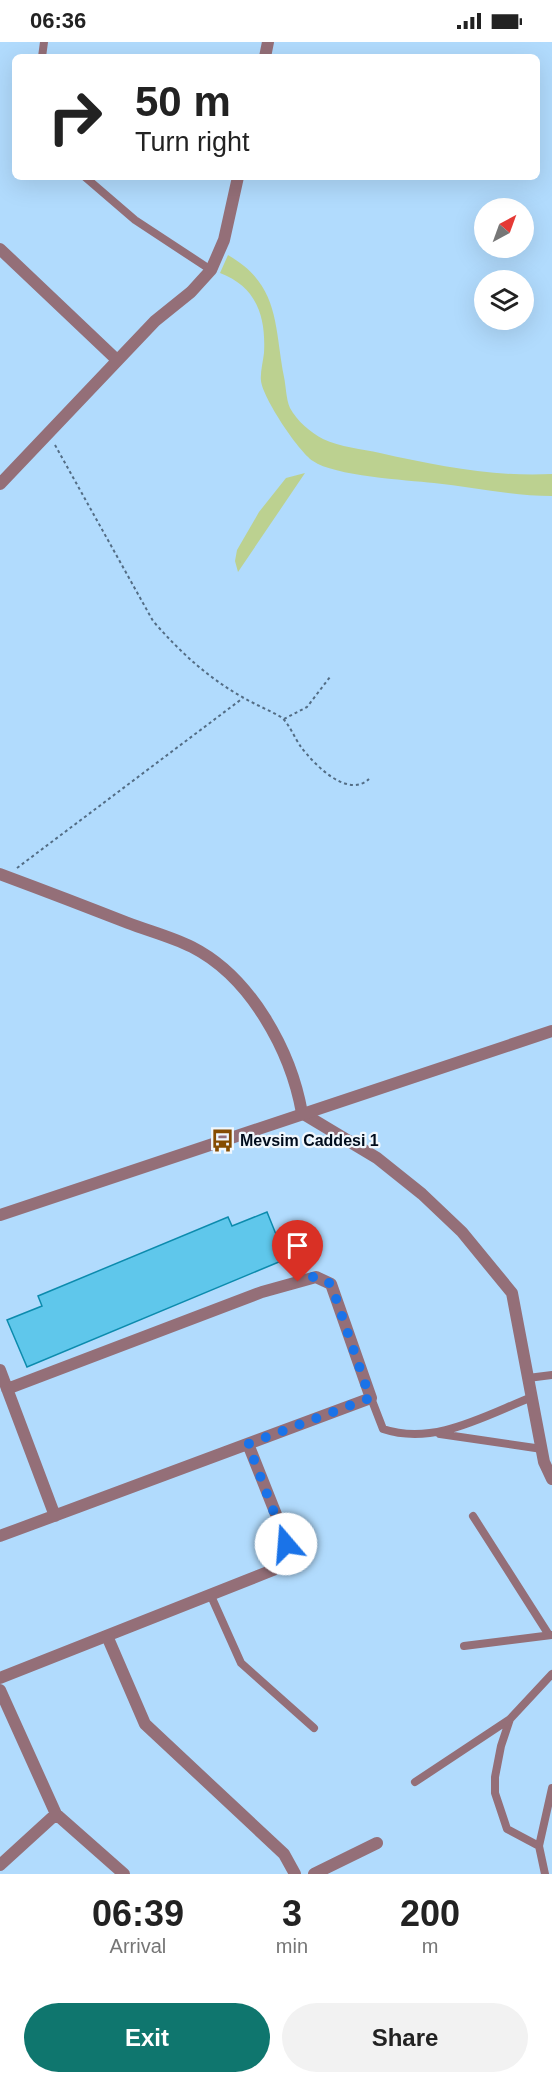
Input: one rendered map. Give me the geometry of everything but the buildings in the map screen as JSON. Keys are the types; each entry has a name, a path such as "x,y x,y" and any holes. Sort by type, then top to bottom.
{"street":[{"path":"0,484 154,321 201,283 211,270 224,240 237,180"},
{"path":"0,249 117,360"},
{"path":"3,875 193,948 208,958 248,996 270,1025 290,1068 302,1113 352,1142 400,1175 444,1214 480,1252 512,1293 542,1449 552,1479"},
{"path":"0,1215 552,1031"},
{"path":"0,1536 370,1398 331,1284 316,1276 262,1292 7,1389"},
{"path":"0,1370 55,1516"},
{"path":"0,1678 267,1574 279,1564 285,1551 285,1537 248,1444"},
{"path":"107,1636 145,1724 284,1854 295,1874"},
{"path":"0,1690 56,1814 124,1874"},
{"path":"0,1865 56,1814"},
{"path":"314,1874 377,1843"}],"lane":[{"path":"88,180 135,220 211,270"},
{"path":"528,1378 552,1375"},
{"path":"439,1433 532,1397"},
{"path":"370,1398 383,1430 404,1436 439,1433 542,1449"},
{"path":"464,1646 550,1635 473,1516"},
{"path":"211,1596 242,1663 314,1728"},
{"path":"415,1782 510,1719 552,1674"},
{"path":"510,1719 497,1762 495,1793 507,1829 539,1846"},
{"path":"545,1874 539,1846 552,1788"}],"path":[{"path":"48,433 153,621 193,662 243,698 284,718 302,749 329,774 353,785 361,784 369,779"},
{"path":"284,718 306,707 330,677"},
{"path":"3,875 243,698"}],"green space":[{"path":"228,255 257,279 266,293 276,323 290,408 304,426 313,433 344,446 444,466 508,474 552,474 552,496 507,493 353,474 313,461 290,436 263,389 261,378 264,340 261,316 251,295 243,286 220,273"},
{"path":"305,473 238,572 235,561 237,550 259,512 286,478"}],"place":[{"name":"Mevsim Caddesi 1","path":"222,1140"}],"route":[{"path":"286,1544 248,1444 370,1398 331,1284 316,1276 298,1282"}]}
